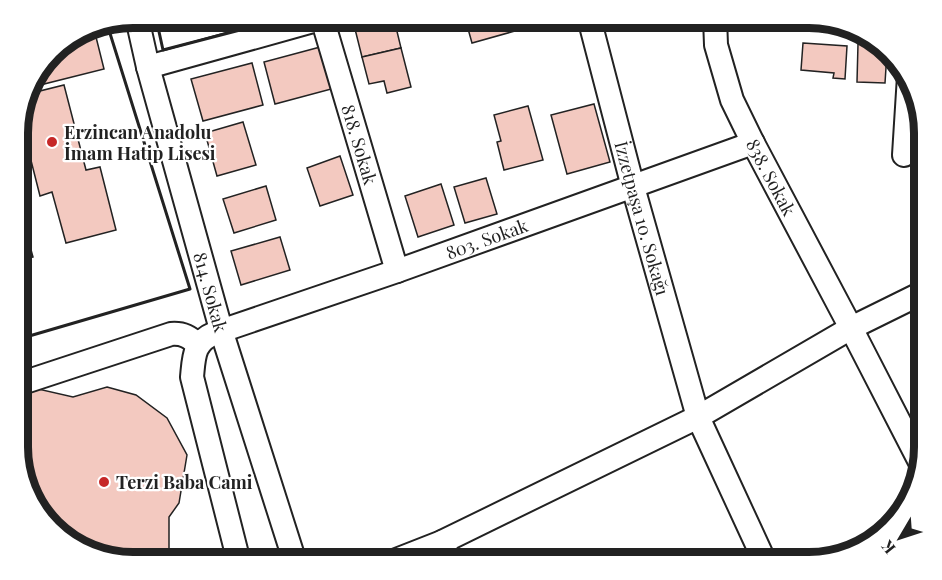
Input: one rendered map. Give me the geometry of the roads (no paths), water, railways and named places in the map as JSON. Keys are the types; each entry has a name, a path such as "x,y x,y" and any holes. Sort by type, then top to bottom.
{"street":[{"name":"814. Sokak","path":"139,28 222,333 292,552"},
{"path":"148,67 287,28"},
{"name":"818. Sokak","path":"326,28 397,271"},
{"name":"İzzetpaşa 10. Sokağı","path":"593,28 633,187 698,417 760,551"},
{"name":"838. Sokak","path":"715,28 716,45 732,100 913,448"},
{"path":"904,155 908,98"},
{"name":"803. Sokak","path":"198,345 208,336 222,333 753,143"},
{"path":"448,552 698,417 852,328 913,298"},
{"path":"28,381 171,334 178,333 190,337 198,345 194,351 192,377 236,552"}],"place":[{"name":"Erzincan Anadolu İmam Hatip Lisesi","path":"52,142"},
{"name":"Terzi Baba Cami","path":"104,482"}]}
